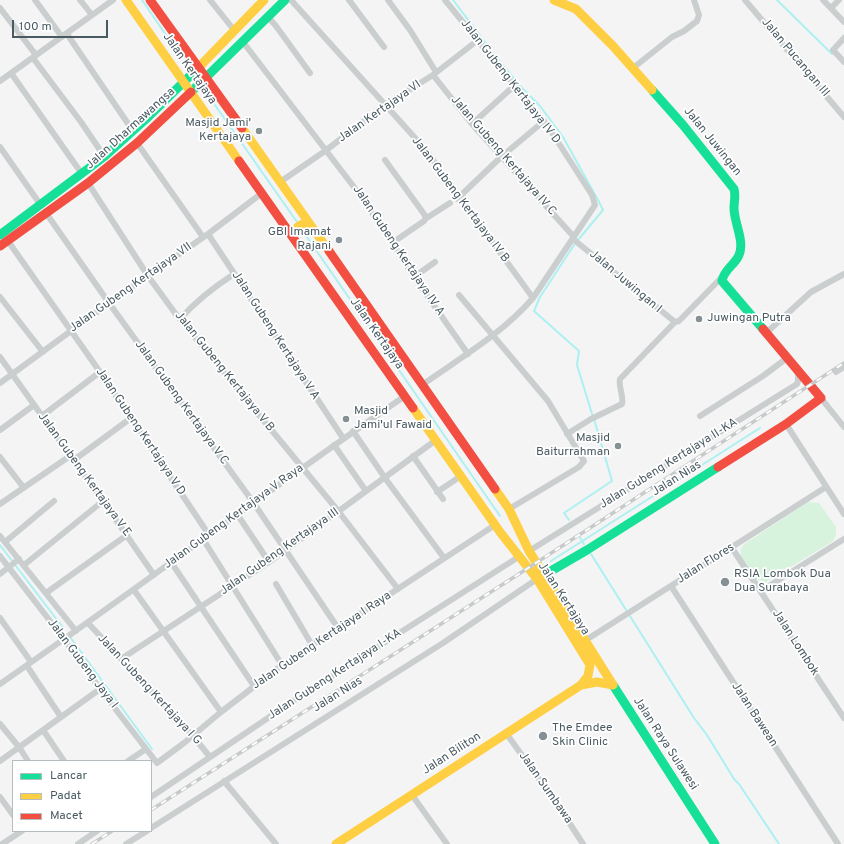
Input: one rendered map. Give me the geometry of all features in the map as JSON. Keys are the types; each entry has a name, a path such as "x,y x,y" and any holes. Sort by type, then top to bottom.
{"main road":[{"name":"Jalan Kertajaya","path":"126,0 262,194 293,234 498,528 520,556 540,577 586,640 613,685"},
{"name":"Jalan Kertajaya","path":"150,0 280,182 307,224 511,508 515,521 530,551 540,577 590,665 590,674 588,679 581,685"},
{"name":"Jalan Dharmawangsa","path":"1,231 82,174 133,132 170,97 264,0"},
{"name":"Jalan Dharmawangsa","path":"0,246 88,183 137,143 206,79 285,0"},
{"name":"Jalan Juwingan","path":"554,0 576,9 581,13 684,125 734,189 736,194 734,209 740,254 722,277"},
{"path":"293,234 298,226 307,224"},
{"path":"722,277 723,284 821,398"},
{"name":"Jalan Nias","path":"540,577 587,550 786,424 821,398"},
{"path":"498,528 505,532 510,531 514,526 515,521"},
{"path":"581,685 596,682 605,682 613,685"},
{"name":"Jalan Biliton","path":"336,844 581,685"},
{"name":"Jalan Raya Sulawesi","path":"613,685 715,844"}],"street":[{"path":"35,0 65,35 133,132"},
{"path":"80,0 92,16"},
{"path":"1,79 12,73 113,0"},
{"path":"210,0 234,30"},
{"name":"Jalan Gubeng Kertajaya IV B","path":"291,0 424,149 458,198 533,298"},
{"path":"349,0 384,47"},
{"name":"Jalan Gubeng Kertajaya IV C","path":"388,0 410,30 435,73 472,124 574,238"},
{"name":"Jalan Gubeng Kertajaya IV D","path":"445,0 544,121 592,195 595,202 594,206 574,238"},
{"path":"633,68 672,37 684,31 697,21 699,15 694,0"},
{"name":"Jalan Pucangan III","path":"745,0 844,117"},
{"path":"823,0 844,22"},
{"path":"831,8 840,0"},
{"path":"0,8 104,156"},
{"path":"268,17 310,73"},
{"path":"844,38 834,49 837,55 844,62"},
{"name":"Jalan Kertajaya VI","path":"280,182 325,151 385,105 435,73 478,40"},
{"name":"Jalan Gubeng Kertajaya IV A","path":"243,42 357,191 414,277 468,354"},
{"path":"12,73 82,174"},
{"path":"472,124 514,85"},
{"path":"458,198 501,157 544,121"},
{"name":"Jalan Gubeng Kertajaya V A","path":"137,143 234,274 343,438"},
{"path":"0,147 40,204"},
{"path":"385,160 424,214 425,219"},
{"name":"Jalan Gubeng Kertajaya V B","path":"88,183 148,276 180,319 339,512 398,589"},
{"name":"Jalan Gubeng Kertajaya VII","path":"0,383 71,330 262,194"},
{"path":"392,243 450,203"},
{"name":"Jalan Gubeng Kertajaya V C","path":"46,213 253,502 338,628"},
{"path":"422,385 493,337 521,311 533,298 574,238"},
{"name":"Jalan Juwingan I","path":"574,238 677,322"},
{"name":"Jalan Gubeng Kertajaya V D","path":"8,241 100,372 209,534"},
{"path":"414,277 435,262"},
{"path":"180,319 194,304 214,287 234,274"},
{"path":"765,334 811,292 844,274"},
{"path":"567,434 591,419 620,405 623,400 619,382 620,379 722,277"},
{"path":"459,295 548,401 583,458 583,464 580,467 511,508"},
{"path":"0,297 43,352"},
{"name":"Jalan Gubeng Kertajaya V E","path":"0,357 154,575"},
{"path":"700,416 787,358"},
{"path":"836,372 844,367"},
{"name":"Jalan Gubeng Kertajaya II-KA","path":"530,551 797,384 798,370"},
{"path":"42,416 100,372"},
{"name":"Jalan Gubeng Kertajaya V Raya","path":"0,684 88,623 343,438 405,396"},
{"path":"821,398 843,423"},
{"path":"0,430 34,405"},
{"path":"0,504 131,418"},
{"path":"786,424 844,514"},
{"path":"354,431 385,478 444,558"},
{"name":"Jalan Gubeng Kertajaya III","path":"121,660 269,562 436,440"},
{"path":"334,445 366,491"},
{"path":"413,456 443,499"},
{"path":"0,457 24,488"},
{"path":"438,492 461,476"},
{"name":"Jalan Flores","path":"586,640 826,487"},
{"path":"5,542 54,501"},
{"path":"0,556 14,564 24,565 103,501"},
{"path":"237,514 269,562"},
{"name":"Jalan Gubeng Kertajaya I Raya","path":"155,761 159,762 282,665 444,558 498,528"},
{"path":"46,593 127,535"},
{"path":"0,536 5,542 14,564"},
{"path":"203,539 282,665"},
{"path":"761,591 844,539"},
{"name":"Jalan Lombok","path":"732,548 844,718"},
{"name":"Jalan Gubeng Kertajaya I-KA","path":"152,796 296,699 520,556"},
{"path":"171,562 254,686"},
{"path":"0,574 14,564"},
{"name":"Jalan Gubeng Jaya I","path":"14,564 64,639 155,761"},
{"path":"24,565 76,630"},
{"name":"Jalan Nias","path":"152,827 442,643 540,577"},
{"path":"276,584 312,645"},
{"name":"Jalan Bawean","path":"671,586 838,844"},
{"path":"134,590 221,712"},
{"path":"0,618 3,628 29,664 61,716"},
{"name":"Jalan Gubeng Kertajaya I G","path":"88,623 193,736 210,757"},
{"path":"0,761 100,689"},
{"path":"0,724 20,747 27,760"},
{"path":"44,730 63,760"},
{"name":"Jalan Sumbawa","path":"506,733 583,844"},
{"path":"130,760 146,749"},
{"path":"224,781 276,844"},
{"path":"412,795 448,844"},
{"path":"0,797 12,814"},
{"path":"2,844 20,832"},
{"path":"78,844 96,832"},
{"path":"126,844 145,832"}],"green space":[{"path":"808,502 819,503 836,527 836,535 833,541 766,582 755,579 746,567 742,558 741,549 743,545"}],"waterway":[{"path":"142,0 181,57"},
{"path":"453,0 500,62 521,87 540,106 563,137 598,200 603,210 578,240"},
{"path":"777,0 832,54"},
{"path":"215,105 297,222"},
{"path":"300,227 500,516"},
{"path":"574,245 540,297 534,311 579,351 577,365 593,417"},
{"path":"569,520 564,513 612,481 594,419"},
{"path":"551,561 760,428"},
{"path":"579,536 584,544"},
{"path":"0,545 64,629"},
{"path":"591,554 694,718 707,735 734,779 739,784 779,844"},
{"path":"70,637 152,749"}],"railway":[{"path":"152,809 844,363"},
{"path":"92,844 110,832"}],"traffic: fast":[{"path":"191,92 285,0"},
{"path":"0,235 105,156 146,119 199,67"},
{"path":"652,90 683,125 734,189 734,214 740,238 741,250 737,258 725,273 722,281 763,329"},
{"path":"544,575 587,550 718,467"},
{"path":"613,685 715,844"}],"traffic: slow":[{"path":"126,0 239,161"},
{"path":"199,67 264,0"},
{"path":"554,0 576,9 613,46 652,90"},
{"path":"242,128 329,251"},
{"path":"293,237 298,226 310,224"},
{"path":"413,408 500,532 537,579 590,665 588,676 581,685"},
{"path":"495,489 509,509 529,551 613,685"},
{"path":"336,844 581,685 597,682 613,685"}],"traffic: jam":[{"path":"150,0 242,128"},
{"path":"0,246 88,183 137,143 191,92"},
{"path":"239,161 413,408"},
{"path":"329,251 495,489"},
{"path":"718,467 786,424 821,398 763,329"}],"place":[{"name":"Masjid Jami' Kertajaya","path":"259,131"},
{"name":"GBI Imamat Rajani","path":"339,240"},
{"name":"Juwingan Putra","path":"699,319"},
{"name":"Masjid Jami'ul Fawaid","path":"346,419"},
{"name":"Masjid Baiturrahman","path":"618,446"},
{"name":"RSIA Lombok Dua Dua Surabaya","path":"725,582"},
{"name":"The Emdee Skin Clinic","path":"543,736"}]}
